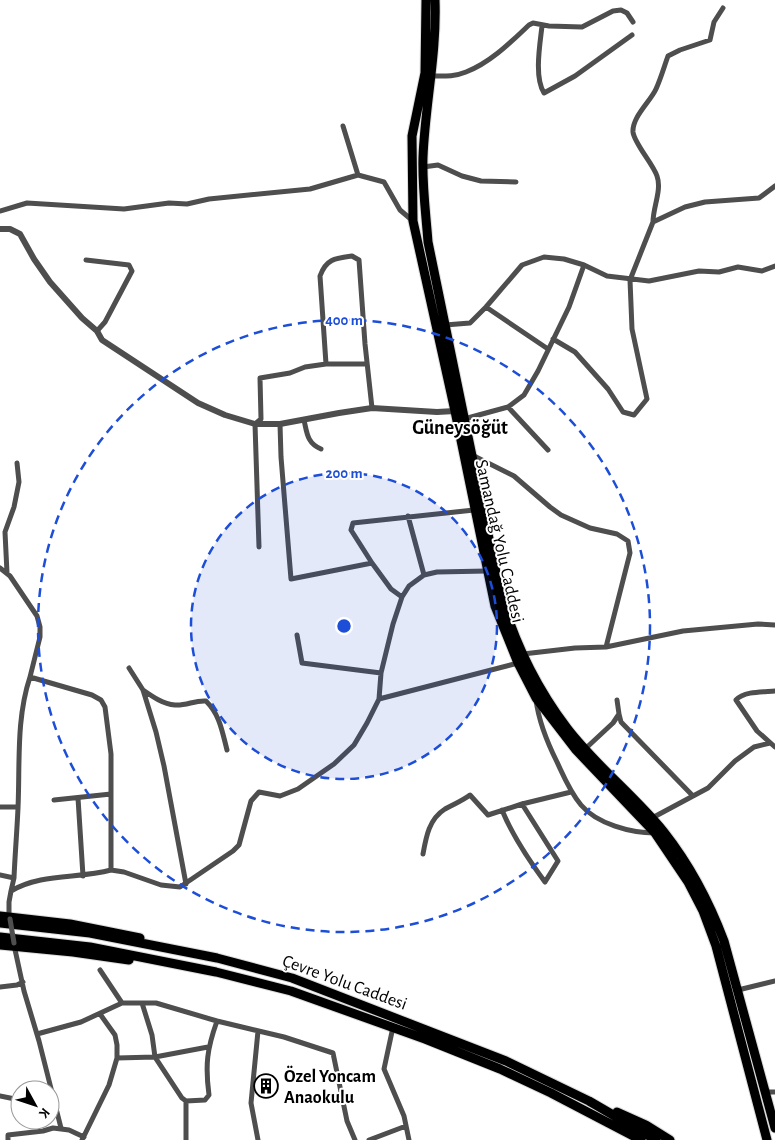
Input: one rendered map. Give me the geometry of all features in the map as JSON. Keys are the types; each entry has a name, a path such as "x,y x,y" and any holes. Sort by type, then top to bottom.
{"highway":[{"name":"Samandağ Yolu Caddesi","path":"426,0 425,73 412,136 413,221 495,606 518,663 536,698 576,750 655,833 672,856 703,910 716,946 767,1140"},
{"name":"Samandağ Yolu Caddesi","path":"435,0 436,25 423,167 428,242 500,592 531,673 553,709 586,749 652,818 682,857 699,884 713,912 721,934 775,1128"},
{"path":"6,917 70,924 129,935 193,954"},
{"name":"Çevre Yolu Caddesi","path":"0,923 90,933 193,954 292,978 506,1061 589,1101 656,1140"},
{"name":"Çevre Yolu Caddesi","path":"0,937 90,947 216,972 291,991 500,1069 641,1140"},
{"path":"0,945 73,952 124,960 164,961"},
{"path":"589,1101 605,1106 646,1125 670,1140"},
{"path":"584,1110 628,1140"}],"street":[{"path":"553,340 575,352 608,389 623,412 634,415 647,399 632,328 630,280 653,222 653,212 659,183 657,175 633,134 634,122 657,88 668,56 710,40 714,22 723,8"},
{"path":"430,76 449,76 466,72 502,51 529,25 582,27 613,11 620,10 627,13 633,22"},
{"path":"542,26 538,60 544,93 575,76 632,35"},
{"path":"343,126 358,175"},
{"path":"423,167 438,165 462,176 481,181 516,182"},
{"path":"0,211 27,203 124,209 187,204 209,199 310,189 358,175 384,182 400,210 413,221"},
{"path":"653,222 685,207 705,202 759,198 775,186"},
{"path":"0,228 10,229 20,234 50,282 82,318 97,331 102,340 198,403 224,415 256,424 280,424 339,412 372,408 437,412 455,411"},
{"path":"326,364 320,276 324,265 330,261 352,256 359,260 372,408"},
{"path":"444,325 470,323 522,265 544,257 564,259 584,265 607,276 649,281 699,271 719,272 738,268 762,271 775,266"},
{"path":"86,260 129,266 132,272 105,322 97,331"},
{"path":"464,420 508,407 524,395 569,307 584,265"},
{"path":"486,307 548,349"},
{"path":"259,547 256,424 261,418 260,378 326,364 367,364"},
{"path":"508,407 548,450"},
{"path":"304,420 308,439 314,446 321,449"},
{"path":"280,424 291,579 372,563"},
{"path":"472,455 514,476 550,508 561,515 590,528 617,534 628,541 630,553 606,647"},
{"path":"7,573 2,531 14,508 19,482 17,463"},
{"path":"402,597 391,589 372,563 351,530 353,523 474,510"},
{"path":"408,516 424,575"},
{"path":"0,568 10,576 37,616 40,627 40,637 24,697 18,761 18,807 14,878 6,917 48,1080"},
{"path":"11,891 21,885 45,878 83,876 111,870 124,872 173,887 180,887 186,884 233,852 239,845 251,801 259,792 280,796 298,789 348,752 367,723 379,699 381,673 392,624 402,597 409,586 424,575 437,572 487,571"},
{"path":"523,654 575,648 606,647 683,631 758,624 775,625"},
{"path":"297,635 302,663 381,673"},
{"path":"379,699 518,663"},
{"path":"129,668 143,690 156,732 183,860 186,884"},
{"path":"30,677 92,695 100,700 105,707 111,754 111,870"},
{"path":"143,690 157,700 175,706 197,700 206,701 219,718 227,750"},
{"path":"775,691 747,694 736,700 757,731 775,747"},
{"path":"536,698 542,728 571,792 582,807 594,816 616,826 641,833 655,833"},
{"path":"617,700 621,722 693,796"},
{"path":"586,749 613,723 619,714"},
{"path":"652,818 708,788 754,747 770,743"},
{"path":"423,854 427,832 438,814 446,808 460,803 470,795 488,815 522,804 571,792"},
{"path":"54,800 111,794"},
{"path":"78,798 83,876"},
{"path":"502,810 525,855 545,882 558,861 522,804"},
{"path":"0,806 18,807"},
{"path":"0,876 14,878"},
{"path":"100,970 122,1003"},
{"path":"738,990 775,981"},
{"path":"0,987 17,985 23,982"},
{"path":"37,1034 81,1022 122,1003 156,1003 217,1021 284,1037 333,1054 347,1121 354,1140"},
{"path":"142,1003 152,1035 155,1057 182,1098 186,1101 205,1100 209,1095 206,1073 208,1047 217,1021"},
{"path":"8,1140 8,1135 26,1134 52,1128 69,1130 83,1139 109,1085 117,1058 115,1035 100,1014"},
{"path":"394,1028 384,1070 406,1126 409,1140"},
{"path":"258,1031 251,1103 258,1140"},
{"path":"117,1058 155,1057 208,1047"},
{"path":"765,1092 775,1092"},
{"path":"186,1101 186,1140"},
{"path":"369,1140 406,1126"}],"place":[{"name":"Özel Yoncam Anaokulu","path":"266,1086"}],"district":[{"name":"Güneysöğüt","path":"460,427"}]}
